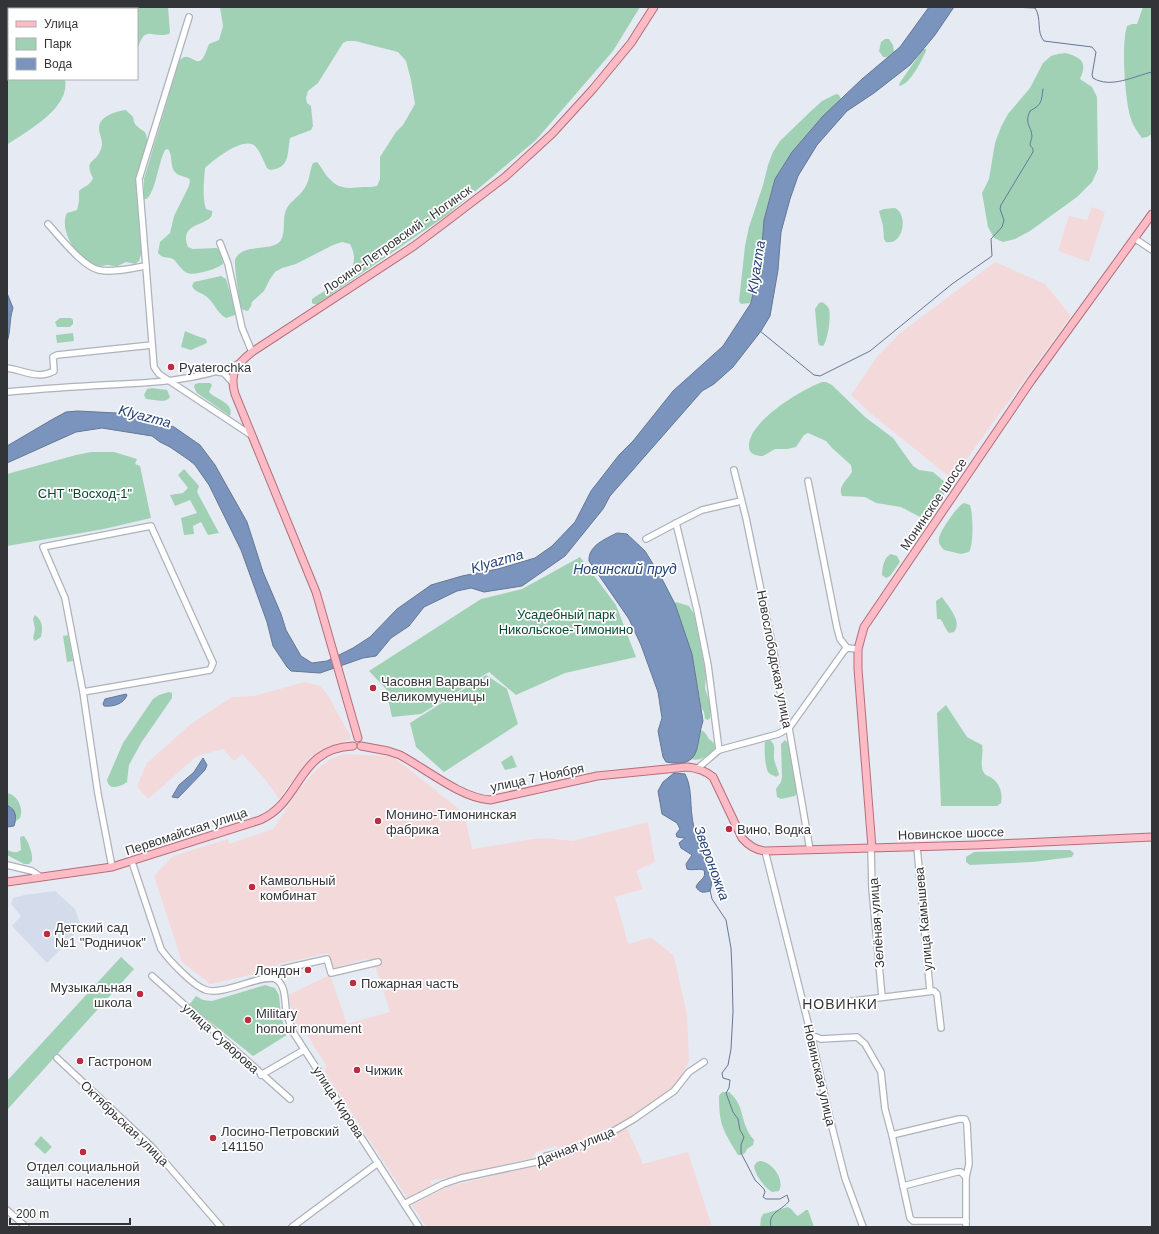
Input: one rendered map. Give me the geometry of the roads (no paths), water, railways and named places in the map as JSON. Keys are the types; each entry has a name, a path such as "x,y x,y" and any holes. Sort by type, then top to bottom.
{"main road":[{"name":"Лосино-Петровский - Ногинск","path":"238,364 252,352 414,246 505,177 552,134 593,89 631,43 654,7"},
{"name":"Монинское шоссе","path":"872,848 858,669 858,649 862,634 869,618 1031,381 1152,214"},
{"path":"238,364 232,382 235,394 316,592 358,738 365,747"},
{"path":"353,746 353,740 358,738"},
{"name":"Первомайская улица","path":"342,746 353,748 365,747"},
{"name":"Первомайская улица","path":"7,882 112,868 256,821 270,815 283,803 311,764 328,751 342,746 353,746 357,748 365,747"},
{"name":"улица 7 Ноября","path":"365,747 388,751 400,755 462,792 483,800 496,800 597,776 687,767 698,768"},
{"name":"Новинское шоссе","path":"698,768 713,777 739,834 746,843 765,851 917,847 1152,837"}],"street":[{"path":"189,17 139,179 154,367 156,371 170,381 251,435"},
{"path":"48,224 84,262 92,268 105,271 146,266"},
{"path":"1134,238 1152,250"},
{"path":"220,243 228,264 242,328 252,352"},
{"path":"7,368 37,375 54,371 52,357 57,355 152,345"},
{"path":"7,392 170,381 216,372 238,364"},
{"path":"216,372 224,373 232,382"},
{"name":"Новослободская улица","path":"734,470 789,728 810,850"},
{"path":"808,481 840,639 847,648 858,649"},
{"path":"646,539 702,510 741,501"},
{"path":"676,523 708,665 719,750"},
{"path":"83,692 210,670 213,663 151,526 43,547 65,598 83,692 98,794 112,868"},
{"path":"698,768 719,750 778,734 789,728 820,683 847,648"},
{"name":"улица Камышева","path":"917,847 930,991"},
{"name":"Зелёная улица","path":"872,848 872,889 882,997"},
{"name":"Новинская улица","path":"765,851 812,1035 830,1119 846,1178 863,1227"},
{"path":"132,862 161,949 169,960 191,980 205,990 221,991 269,977 283,969 327,959 331,973 378,962"},
{"path":"7,865 32,871 41,877"},
{"name":"улица Суворова","path":"152,976 290,1099"},
{"name":"улица Кирова","path":"269,977 277,979 283,988 287,1014 293,1032 419,1227"},
{"path":"805,1007 934,991 937,994 941,1028"},
{"path":"812,1035 820,1039 857,1036 865,1044 879,1066 883,1077 884,1103 911,1220 966,1224 966,1177 969,1168 969,1158 967,1124 965,1119 959,1119 892,1135"},
{"path":"814,1046 820,1039"},
{"path":"262,1075 304,1050"},
{"name":"Октябрьская улица","path":"57,1058 152,1147 220,1227"},
{"name":"Дачная улица","path":"404,1204 443,1184 536,1162 546,1156 569,1151 604,1136 634,1119 674,1091 689,1072 704,1062"},
{"path":"296,1226 378,1163"},
{"path":"903,1186 957,1172 961,1172 966,1177"},
{"path":"7,1210 26,1227"}],"water":[{"path":"929,7 954,7 935,35 910,65 874,93 847,111 817,145 798,176 781,232 778,270 770,316 761,331 733,367 714,384 702,391 610,496 603,509 565,556 522,586 484,592 471,588 457,591 424,607 409,626 391,638 376,656 363,658 320,673 291,671 273,646 267,622 241,550 209,485 195,465 189,460 152,436 102,428 76,432 7,463 7,446 66,412 78,411 116,413 174,427 200,445 215,465 247,522 263,572 281,614 286,630 301,656 312,663 327,661 353,648 370,637 397,609 431,585 462,576 498,569 535,558 552,546 575,522 591,491 619,455 633,441 673,391 723,346 751,303 761,257 764,220 775,179 792,152 823,116 862,79 900,47"},
{"path":"7,293 13,308 7,342"},
{"name":"Новинский пруд","path":"617,533 627,534 645,551 675,604 692,654 703,721 698,746 692,758 686,762 666,762 663,757 658,731 662,718 658,692 641,645 629,619 589,561 589,556 594,547"},
{"path":"126,694 126,698 121,703 107,706 104,706 103,704 105,699"},
{"path":"203,758 207,765 205,770 178,798 172,797 179,785 194,772"},
{"path":"674,773 685,774 687,779 690,789 692,816 695,830 706,847 704,859 711,878 710,891 702,892 696,887 704,877 704,870 687,869 686,864 692,855 681,848 679,843 685,838 677,837 676,834 680,829 677,823 662,814 658,791 663,782"},
{"path":"7,805 14,811 15,814 14,826 7,827"}],"waterway":[{"path":"1010,7 1035,8 1038,16 1040,33 1044,41 1092,47 1096,52 1092,75 1093,78 1100,81 1115,82 1152,72"},
{"path":"1152,9 1152,38"},
{"path":"760,331 814,375 820,376 870,351 952,284 992,256 991,239 1002,227 1004,220 1000,209 1001,205 1033,152 1030,145 1032,136 1028,122 1028,115 1030,111 1037,107 1040,103 1043,89"},
{"name":"Звероножка","path":"710,890 712,899 726,920 731,948 733,1012 731,1049 728,1065 722,1073 723,1078 730,1080 729,1088 726,1093 733,1112 738,1119 740,1130 744,1137 741,1145 741,1153 755,1180 764,1189 765,1192 763,1197 766,1199 780,1199 787,1195 789,1201 773,1215 770,1222 771,1227"}],"place":[{"name":"Pyaterochka","path":"171,367"},
{"name":"Часовня Варвары Великомученицы","path":"373,688"},
{"name":"Монино-Тимонинская фабрика","path":"378,821"},
{"name":"Вино, Водка","path":"729,829"},
{"name":"Камвольный комбинат","path":"252,887"},
{"name":"Детский сад №1 \"Родничок\"","path":"47,934"},
{"name":"Лондон","path":"308,970"},
{"name":"Пожарная часть","path":"353,983"},
{"name":"Музыкальная школа","path":"140,994"},
{"name":"Military honour monument","path":"248,1020"},
{"name":"Гастроном","path":"80,1061"},
{"name":"Чижик","path":"357,1070"},
{"name":"Лосино-Петровский 141150","path":"213,1138"},
{"name":"Отдел социальной защиты населения","path":"83,1152"}],"district":[{"name":"НОВИНКИ","path":"840,1004"}],"water label":[{"name":"Klyazma","path":"756,267"},
{"name":"Klyazma","path":"145,416"},
{"name":"Klyazma","path":"497,561"}],"park label":[{"name":"СНТ \"Восход-1\"","path":"85,493"},
{"name":"Усадебный парк Никольское-Тимонино","path":"566,622"}]}
